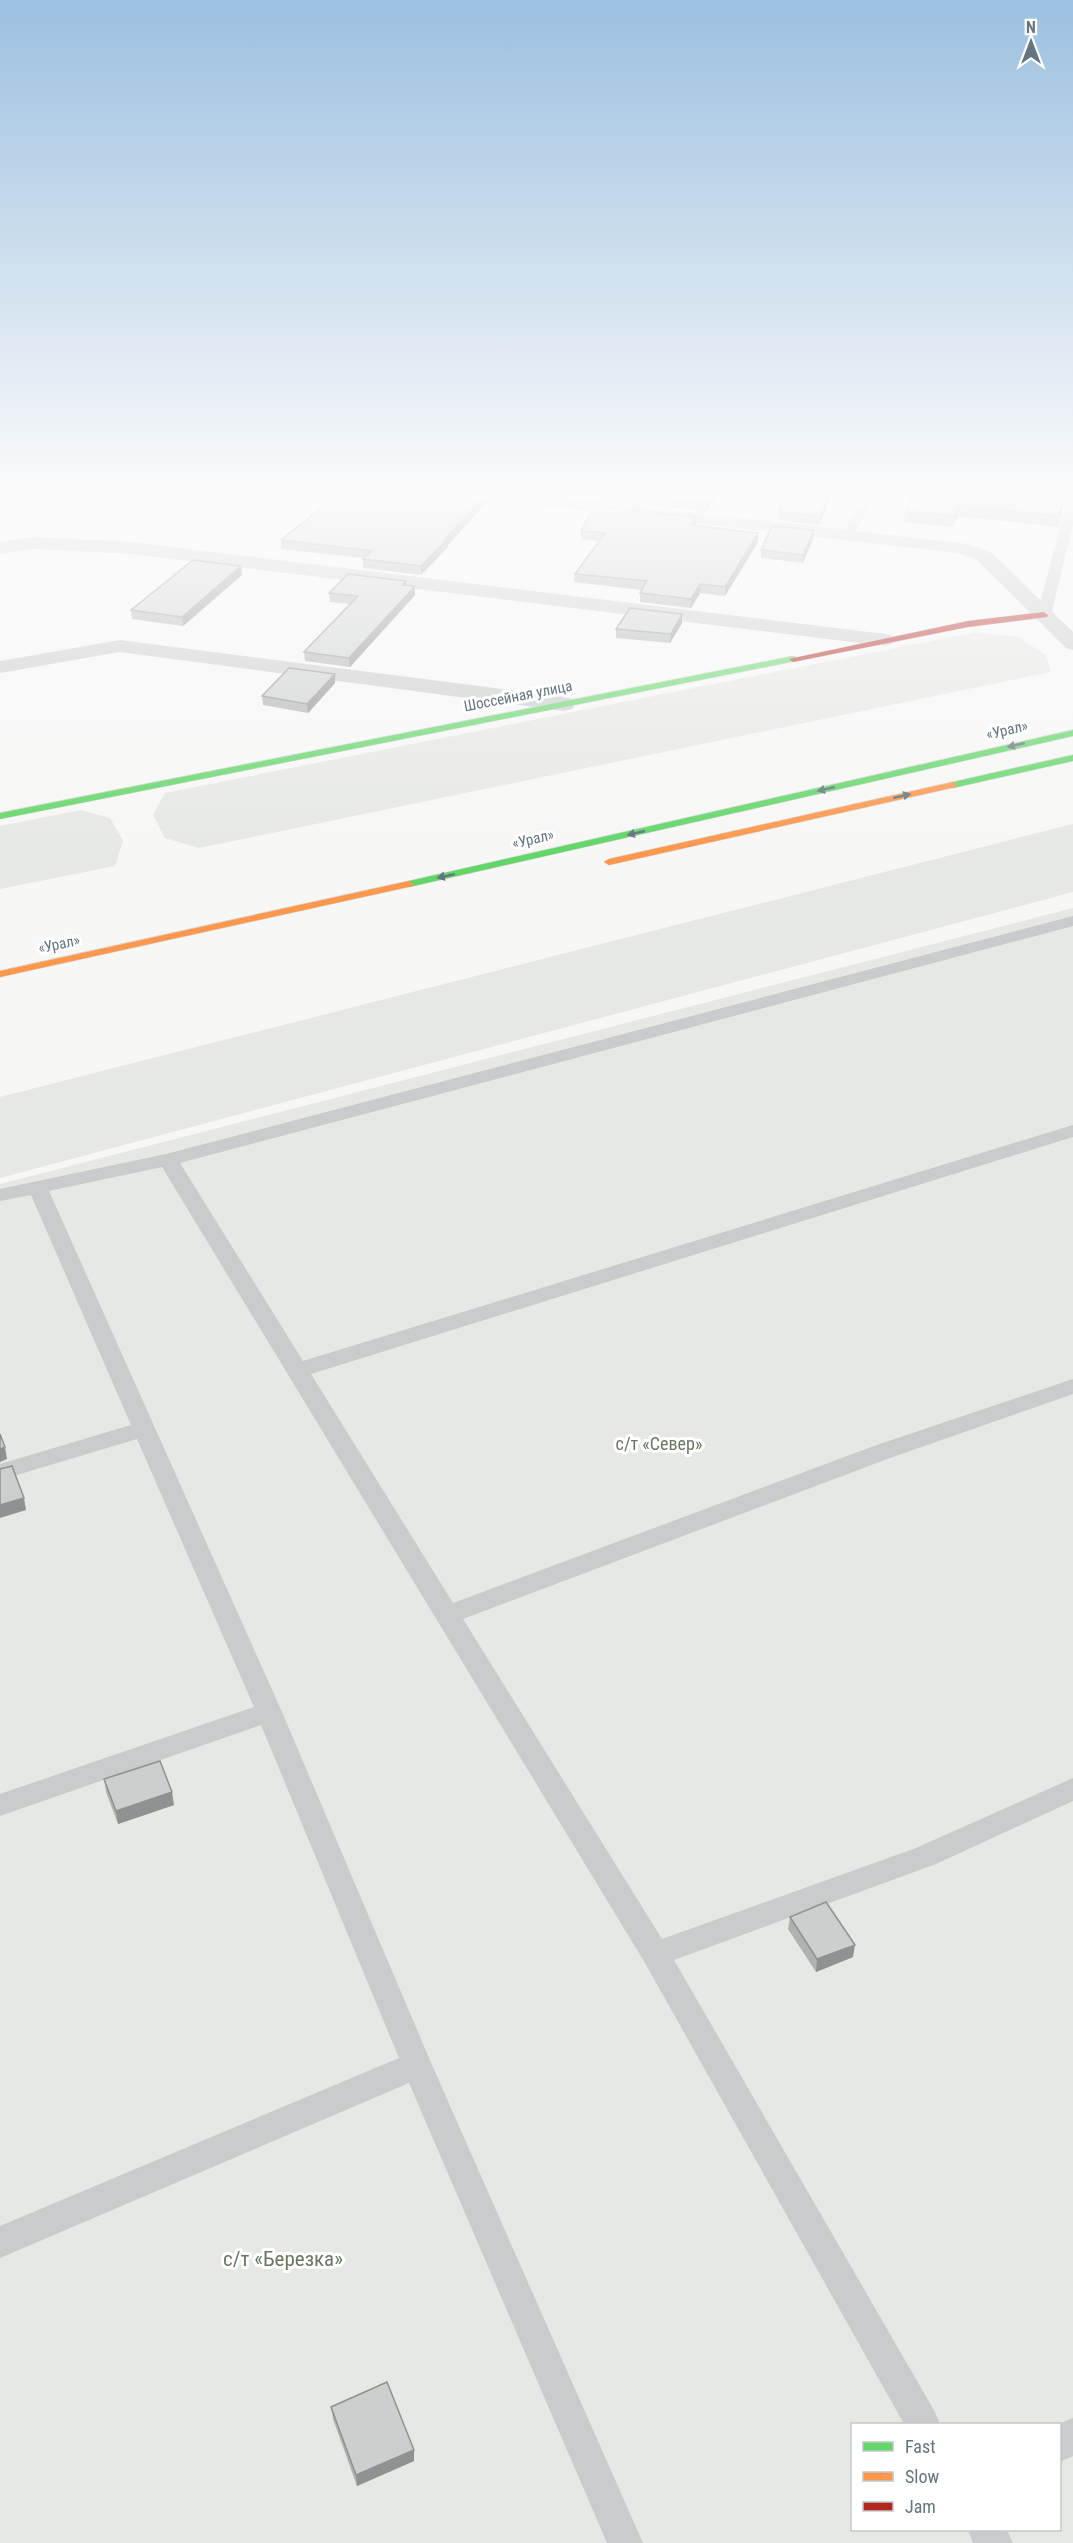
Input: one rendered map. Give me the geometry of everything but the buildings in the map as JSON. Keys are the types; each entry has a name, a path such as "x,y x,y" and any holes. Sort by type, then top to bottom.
{"main road":[{"name":"Шоссейная улица","path":"0,816 968,624 1044,615"},
{"name":"«Урал»","path":"0,974 470,871 1073,732"},
{"path":"592,866 1073,758"}],"street":[{"path":"653,612 885,640"},
{"path":"1041,612 1073,644"},
{"path":"0,666 120,646 564,704"}],"lane":[{"path":"0,1196 37,1186 168,1161 1073,921"},
{"path":"296,1371 1073,1131"},
{"path":"168,1161 655,1954 922,2423"},
{"path":"37,1186 269,1712 417,2065 625,2543"},
{"path":"446,1616 882,1452 1073,1386"},
{"path":"0,1472 145,1429"},
{"path":"0,1805 269,1712"},
{"path":"655,1954 926,1856 1073,1789"},
{"path":"0,2242 417,2065"}],"green space":[{"path":"976,632 1018,637 1046,655 1051,672 199,848 165,838 153,815 165,793"},
{"path":"81,810 110,818 123,841 115,866 0,889 0,826"},
{"path":"1073,824 1073,892 0,1178 0,1097"},
{"name":"с/т «Север»","path":"1073,908 1073,2543 0,2543 0,1184"}],"traffic: fast":[{"path":"0,816 793,659"},
{"path":"409,884 1073,733"},
{"path":"953,785 1073,758"}],"traffic: slow":[{"path":"609,862 953,785"},
{"path":"0,974 409,884"}],"traffic: jam":[{"path":"793,659 968,624 1044,615"}],"park label":[{"name":"с/т «Березка»","path":"283,2259"}]}
